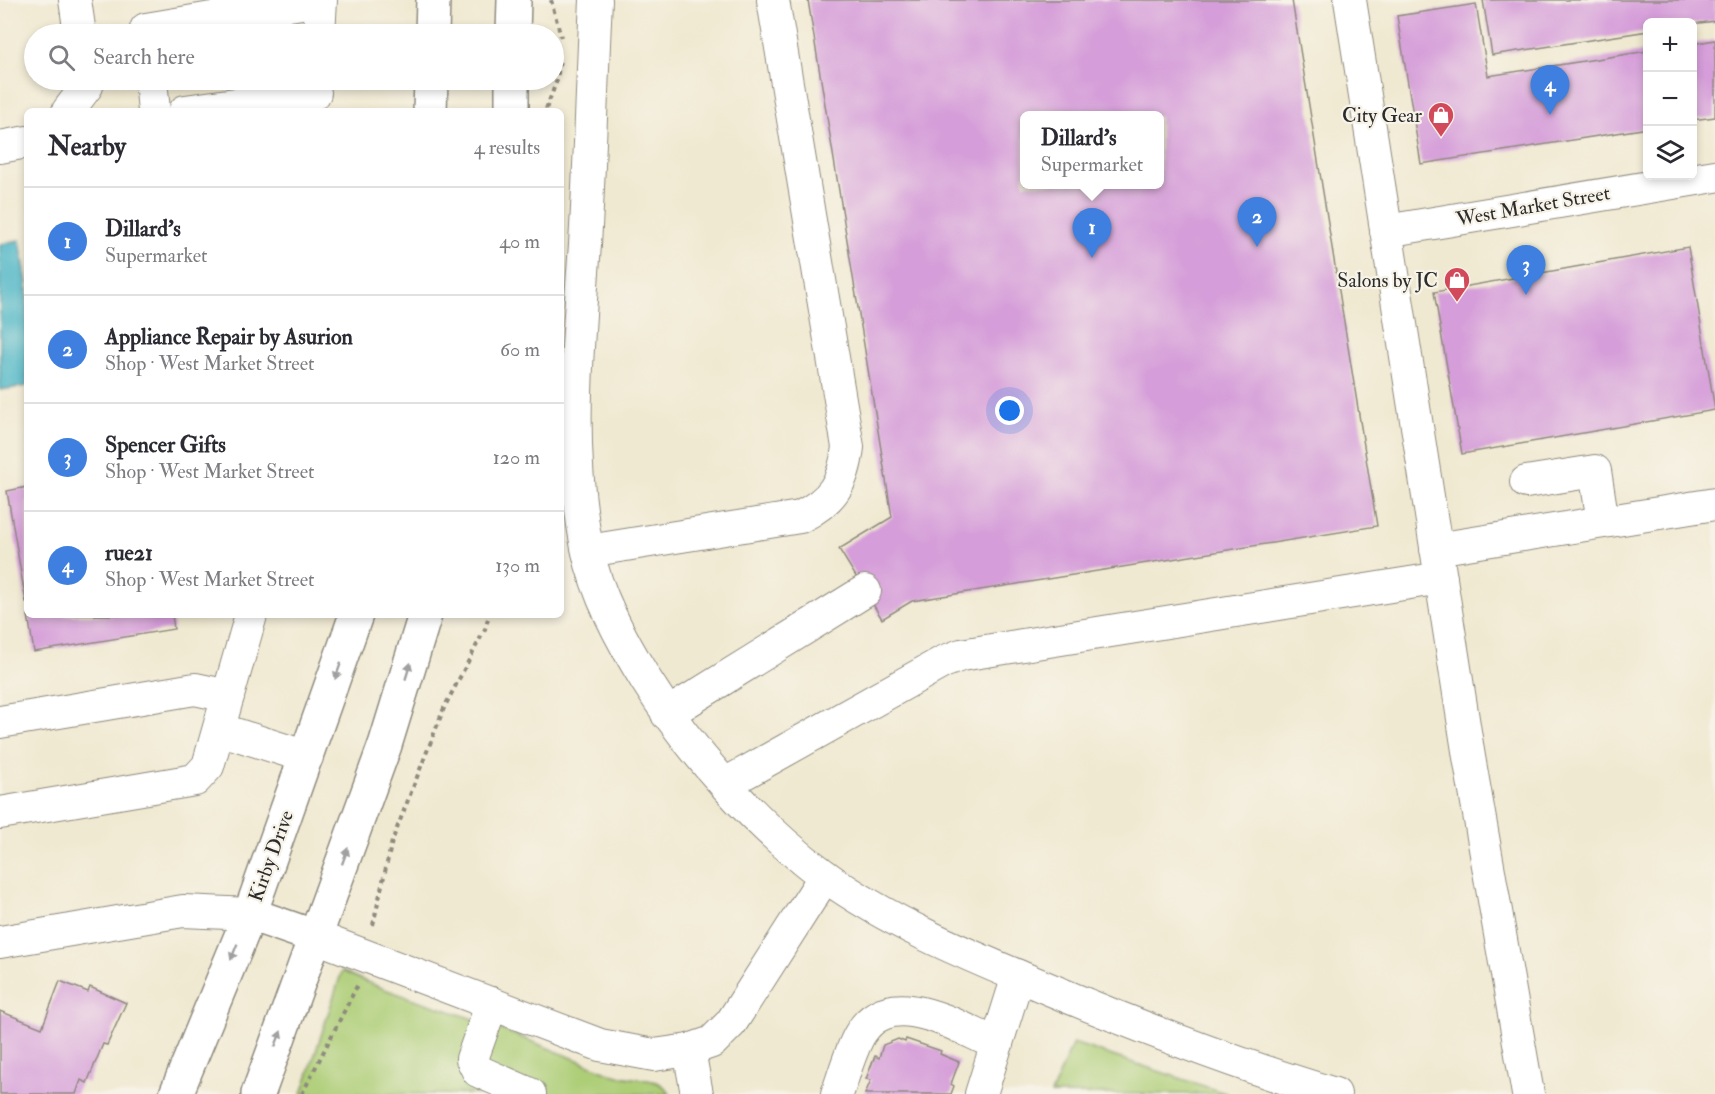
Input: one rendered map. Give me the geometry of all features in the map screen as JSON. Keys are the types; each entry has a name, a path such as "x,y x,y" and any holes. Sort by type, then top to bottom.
{"main road":[{"path":"432,24 433,0"},
{"path":"513,24 514,0"},
{"path":"430,108 431,90"},
{"path":"512,90 512,108"},
{"name":"Kirby Drive","path":"176,1094 250,914 355,618"},
{"path":"258,1094 385,745 424,618"},
{"path":"250,914 316,937"}],"street":[{"path":"75,0 79,24"},
{"path":"176,24 320,0 319,24"},
{"path":"596,0 587,209 575,385 575,470 588,551 603,600 630,655 667,714 725,784 779,837 825,876 895,918 979,960 1166,1038 1262,1072 1335,1094"},
{"path":"588,551 800,517 819,507 845,473 848,447 773,0"},
{"path":"1350,0 1471,769 1528,1094"},
{"path":"70,108 84,90"},
{"path":"152,90 154,108"},
{"path":"210,108 315,95"},
{"path":"0,147 24,143"},
{"name":"West Market Street","path":"1386,231 1715,176"},
{"path":"1526,482 1595,471 1603,522"},
{"path":"725,784 944,662 961,655 1438,564 1603,522 1715,504"},
{"path":"667,714 865,591"},
{"path":"0,813 195,780 208,766 249,618"},
{"path":"0,722 195,689 228,696"},
{"path":"219,729 307,757"},
{"path":"316,937 364,953 600,1045 654,1055 689,1050 712,1042 731,1023 825,876"},
{"path":"0,942 183,911 250,914"},
{"path":"981,1094 1018,976"},
{"path":"492,1002 472,1059 478,1071 530,1094"},
{"path":"837,1094 860,1035 868,1023 884,1012 917,1011 997,1044"},
{"path":"689,1050 698,1094"}],"path":[{"path":"551,0 558,24"},
{"path":"546,108 553,90"},
{"path":"302,1094 358,987 364,953 392,841 444,708 485,629 488,618"}],"green space":[{"path":"342,971 377,986 466,1016 612,1074 659,1083 670,1094 302,1094"},
{"path":"1073,1043 1228,1094 1051,1094"}],"water":[{"path":"20,240 24,265 24,386 0,390 0,244"}],"building":[{"path":"808,0 1292,0 1377,526 912,601 882,619 839,549 892,517"},
{"path":"1483,0 1715,0 1715,21 1697,23 1697,18 1643,18 1643,32 1492,55"},
{"path":"1476,4 1488,76 1643,52 1643,129 1421,164 1397,16"},
{"path":"1715,40 1715,117 1697,119 1697,72 1697,43"},
{"path":"1688,247 1715,410 1462,454 1434,292"},
{"path":"24,488 24,590 7,491"},
{"path":"28,618 172,618 174,629 34,652"},
{"path":"60,981 88,992 90,987 126,1003 107,1045 103,1044 87,1083 81,1080 76,1094 0,1094 0,1011 42,1028"},
{"path":"898,1039 905,1042 906,1039 941,1051 940,1054 959,1062 951,1084 954,1086 951,1094 865,1094 871,1080 866,1079 875,1056 879,1058 883,1045"}],"place":[{"name":"rue21","path":"1550,115"},
{"name":"City Gear","path":"1441,138"},
{"name":"Appliance Repair by Asurion","path":"1257,247"},
{"name":"Dillard's","path":"1092,258"},
{"name":"Spencer Gifts","path":"1526,295"},
{"name":"Salons by JC","path":"1457,303"}]}
